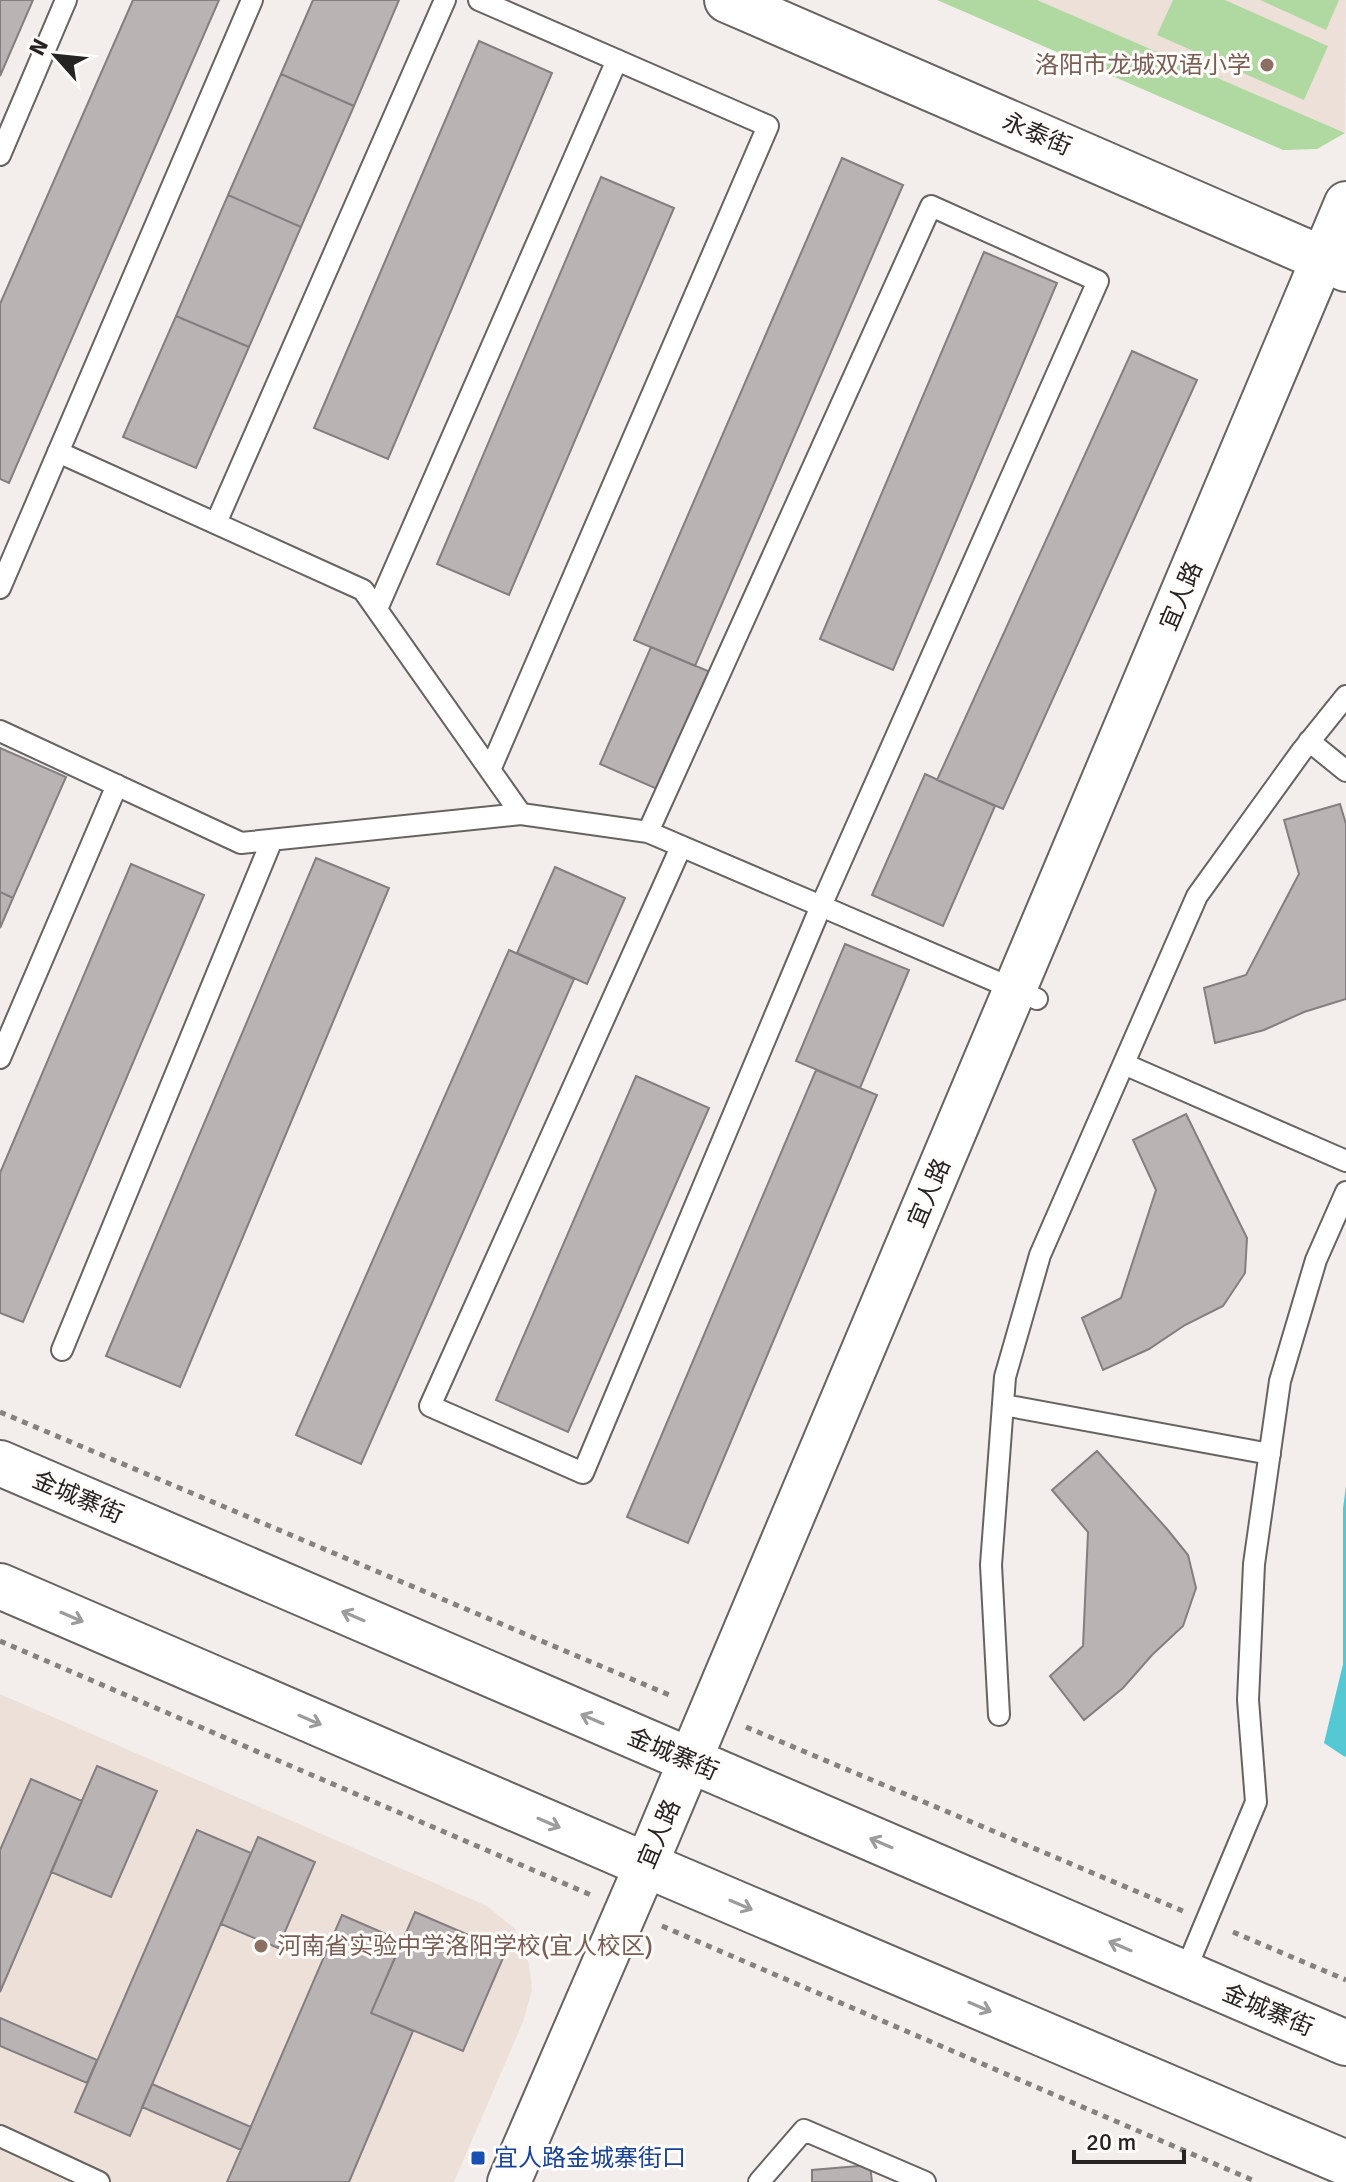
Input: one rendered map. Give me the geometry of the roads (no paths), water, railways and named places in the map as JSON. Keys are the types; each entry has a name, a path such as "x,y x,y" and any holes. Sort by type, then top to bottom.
{"main road":[{"name":"永泰街","path":"727,0 1341,249"},
{"name":"永泰街","path":"773,0 1341,249"},
{"name":"金城寨街","path":"0,1463 1346,2043"},
{"path":"0,1586 1346,2163"}],"street":[{"name":"宜人路","path":"536,2182 700,1766 1341,249"},
{"name":"宜人路","path":"509,2182 657,1870"}],"lane":[{"path":"0,155 66,0"},
{"path":"3,575 252,0"},
{"path":"216,523 445,0"},
{"path":"479,0 768,126 490,770"},
{"path":"377,609 617,60"},
{"path":"648,832 931,206 1098,281 821,906 583,1473 430,1406 681,847"},
{"path":"58,452 363,590 521,814"},
{"path":"999,1715 991,1565 1005,1377 1040,1255 1197,896 1309,741 1346,696"},
{"path":"0,731 241,843 521,814 648,832 1026,994"},
{"path":"1309,741 1346,771"},
{"path":"0,1058 117,785"},
{"path":"62,1350 272,840"},
{"path":"1124,1064 1346,1161"},
{"path":"1184,1974 1256,1802 1249,1685 1254,1564 1280,1381 1316,1260 1346,1192"},
{"path":"1004,1405 1270,1454"},
{"path":"759,2182 804,2130 925,2182"},
{"path":"0,2136 99,2182"}],"water":[{"path":"1346,1486 1345,1757 1324,1743 1343,1664 1343,1508"}],"place":[{"name":"洛阳市龙城双语小学","path":"1267,65"},
{"name":"河南省实验中学洛阳学校(宜人校区)","path":"261,1946"},
{"name":"宜人路金城寨街口","path":"478,2158"}]}
